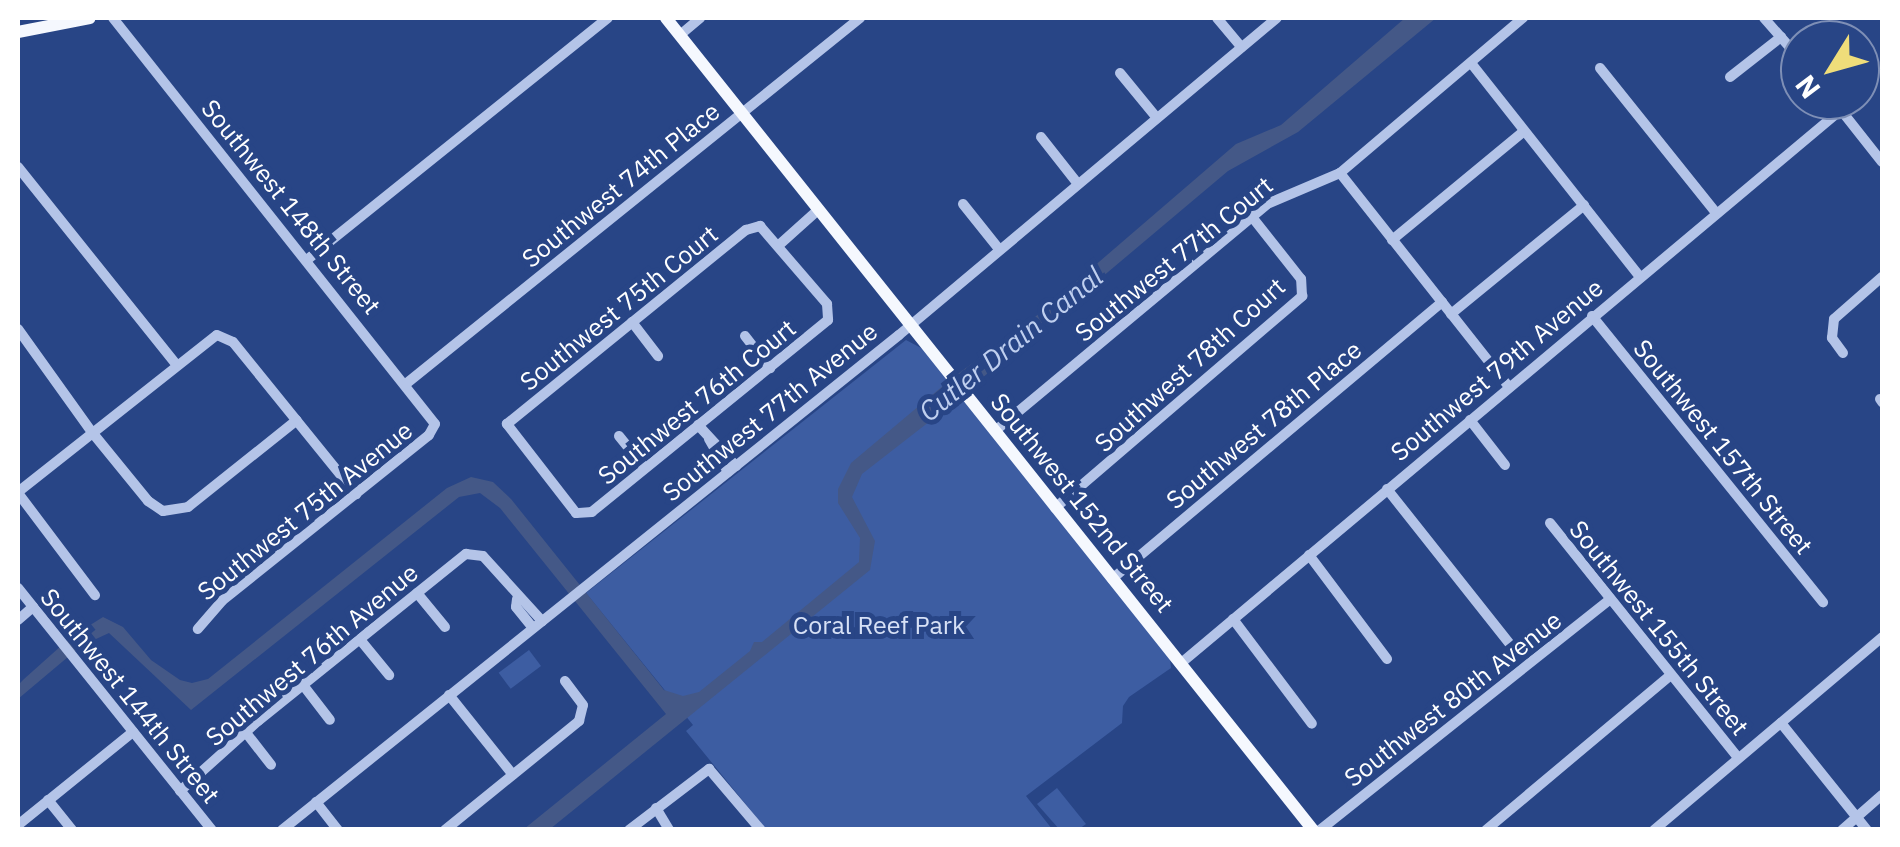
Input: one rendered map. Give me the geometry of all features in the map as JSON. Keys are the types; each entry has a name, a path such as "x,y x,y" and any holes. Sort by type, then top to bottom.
{"main road":[{"path":"18,32 90,18"},
{"name":"Southwest 152nd Street","path":"673,27 1316,830"}],"street":[{"name":"Southwest 148th Street","path":"113,18 436,424"},
{"path":"308,259 608,18"},
{"path":"673,27 686,18"},
{"path":"673,27 700,18"},
{"name":"Southwest 74th Place","path":"407,384 860,18"},
{"path":"1216,18 1240,47"},
{"name":"Southwest 77th Avenue","path":"282,830 911,325 1277,18"},
{"name":"Southwest 77th Court","path":"995,432 1252,217 1282,194 1340,173 1523,18"},
{"path":"1730,77 1780,37"},
{"path":"1471,64 1640,276"},
{"path":"1600,68 1716,213"},
{"path":"1120,73 1156,118"},
{"name":"Southwest 79th Avenue","path":"1180,664 1716,213 1820,120"},
{"path":"1849,120 1882,162"},
{"path":"1392,240 1524,131"},
{"path":"1041,138 1078,184"},
{"path":"18,167 176,364"},
{"path":"1340,173 1509,387"},
{"path":"964,204 1000,249"},
{"path":"1451,314 1584,205"},
{"path":"780,245 820,211"},
{"name":"Southwest 78th Court","path":"1055,508 1294,305 1304,288 1252,217"},
{"name":"Southwest 75th Court","path":"583,515 574,512 508,424 758,226 780,245"},
{"name":"Southwest 76th Court","path":"583,515 826,322 830,314 780,245"},
{"path":"1844,353 1832,338 1834,319 1882,277"},
{"name":"Southwest 78th Place","path":"1112,580 1442,302"},
{"name":"Southwest 157th Street","path":"1592,316 1823,602"},
{"path":"632,322 658,356"},
{"path":"18,328 150,504 173,512 190,505 297,420"},
{"path":"96,595 18,492 212,336 225,336 356,494"},
{"path":"745,336 770,368"},
{"path":"1470,420 1505,465"},
{"name":"Southwest 75th Avenue","path":"198,629 222,601 429,435 436,424"},
{"path":"698,425 709,439 718,442 732,469"},
{"path":"619,436 645,468"},
{"path":"1387,490 1510,644"},
{"name":"Southwest 155th Street","path":"1550,523 1738,758"},
{"name":"Southwest 76th Avenue","path":"180,792 303,685 472,553 482,556 517,599 516,607 537,625"},
{"path":"1306,557 1388,660"},
{"name":"Southwest 144th Street","path":"18,588 212,830"},
{"path":"417,593 445,627"},
{"name":"Southwest 80th Avenue","path":"1316,830 1610,599"},
{"path":"18,620 33,607"},
{"path":"1230,622 1312,724"},
{"path":"1654,830 1882,637"},
{"path":"362,642 389,675"},
{"path":"1486,830 1671,675"},
{"path":"445,830 576,724 583,710 564,681"},
{"path":"303,685 330,720"},
{"path":"449,695 513,775"},
{"path":"1781,724 1866,830"},
{"path":"18,824 133,732"},
{"path":"247,734 271,765"},
{"path":"629,830 702,771 716,773 761,830"},
{"path":"1842,830 1882,795"},
{"path":"48,800 72,830"},
{"path":"316,802 338,830"},
{"path":"656,808 669,830"}],"green space":[{"name":"Coral Reef Park","path":"906,340 923,349 1170,659 1171,668 1129,697 1123,706 1122,723 1026,796 1052,829 766,829 686,731 693,725 586,593"},
{"path":"529,650 541,666 511,689 499,673"},
{"path":"1057,788 1086,824 1079,829 1059,829 1037,804"}],"water":[{"name":"Cutler Drain Canal","path":"1405,18 1436,18 1298,132 1228,171 943,411 862,474 852,497 875,541 870,570 550,829 524,829 666,714 500,508 480,493 459,497 191,710 109,633 81,646 18,699 18,685 24,679 71,637 103,617 123,627 151,660 180,680 192,683 208,679 447,488 471,477 493,482 511,499 664,690 683,696 699,692 750,651 754,642 762,642 859,562 860,538 838,503 838,489 851,463 951,379 1035,317 1236,144 1281,125"}]}
